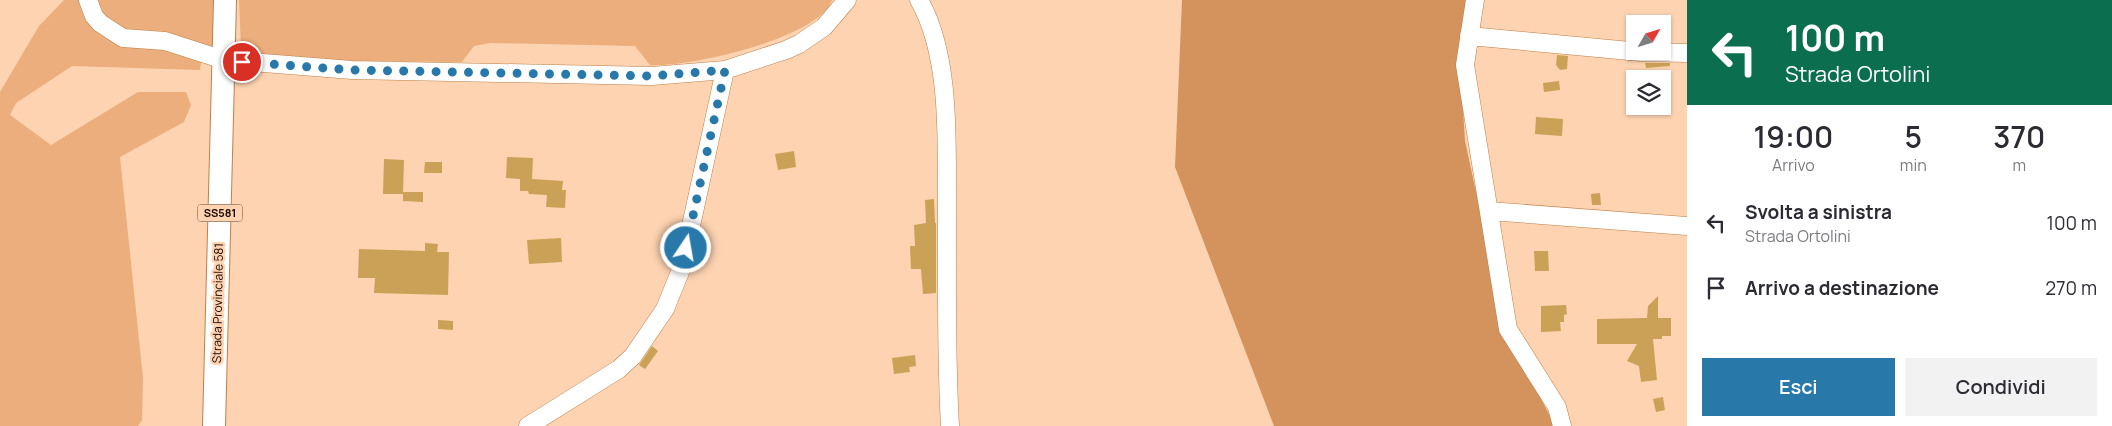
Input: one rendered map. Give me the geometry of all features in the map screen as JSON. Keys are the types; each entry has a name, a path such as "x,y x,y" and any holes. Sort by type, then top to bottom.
{"main road":[{"name":"Strada Provinciale 581","path":"214,426 225,0"}],"street":[{"path":"88,0 94,16 122,38 165,41 224,60 352,70 652,76 725,70 799,44 824,28 847,0"},
{"path":"919,0 929,17 946,95 947,364 950,426"},
{"path":"1476,0 1464,65 1508,329 1557,408 1562,426"},
{"path":"1469,36 1641,52 1687,54"},
{"path":"528,426 619,369 633,356 665,309 682,267 725,70"},
{"path":"1489,212 1687,226"}],"shaded area":[{"path":"64,0 83,0 95,25 202,56 200,70 72,66 16,103 10,115 51,145 138,92 186,92 191,105 184,122 120,157 143,378 142,420 138,426 0,426 0,92 39,26"},
{"path":"88,0 218,0 217,55 113,31"},
{"path":"239,0 832,0 822,14 804,27 779,38 721,56 668,65 650,65 635,46 490,43 474,46 462,62 328,61 256,55 241,49"},
{"path":"1182,0 1472,0 1460,61 1465,141 1506,331 1555,426 1274,426 1175,167"}],"building":[{"path":"1557,55 1568,56 1567,69 1560,70 1556,65"},
{"path":"1645,63 1670,63 1670,66 1646,68"},
{"path":"1559,81 1560,90 1544,92 1543,83"},
{"path":"1536,117 1563,119 1562,136 1535,134"},
{"path":"794,151 796,167 778,170 775,154"},
{"path":"507,157 533,158 532,179 563,181 562,190 566,190 565,208 546,207 547,195 529,194 528,191 520,191 520,179 506,178"},
{"path":"384,159 404,160 403,194 383,194"},
{"path":"425,162 442,162 442,173 424,173"},
{"path":"403,192 423,192 423,202 403,201"},
{"path":"1600,193 1601,205 1592,205 1591,194"},
{"path":"934,199 936,293 923,294 921,269 911,269 910,246 915,246 914,225 926,223 925,200"},
{"path":"561,238 562,262 529,264 527,240"},
{"path":"425,243 438,244 437,252 449,252 448,295 374,293 375,278 358,278 359,249 425,251"},
{"path":"1534,251 1548,251 1549,271 1535,271"},
{"path":"1658,296 1658,318 1671,318 1671,336 1653,339 1657,380 1641,382 1639,366 1627,361 1637,344 1597,344 1597,319 1647,318 1648,306"},
{"path":"1566,305 1567,314 1564,315 1564,322 1560,322 1561,331 1541,332 1541,306"},
{"path":"438,320 453,321 453,330 438,329"},
{"path":"652,346 658,351 645,369 639,365"},
{"path":"915,355 916,366 909,367 910,372 894,374 892,358"},
{"path":"1663,397 1665,410 1656,412 1653,399"}],"route":[{"path":"242,62 352,70 652,76 725,70 686,248"}]}
